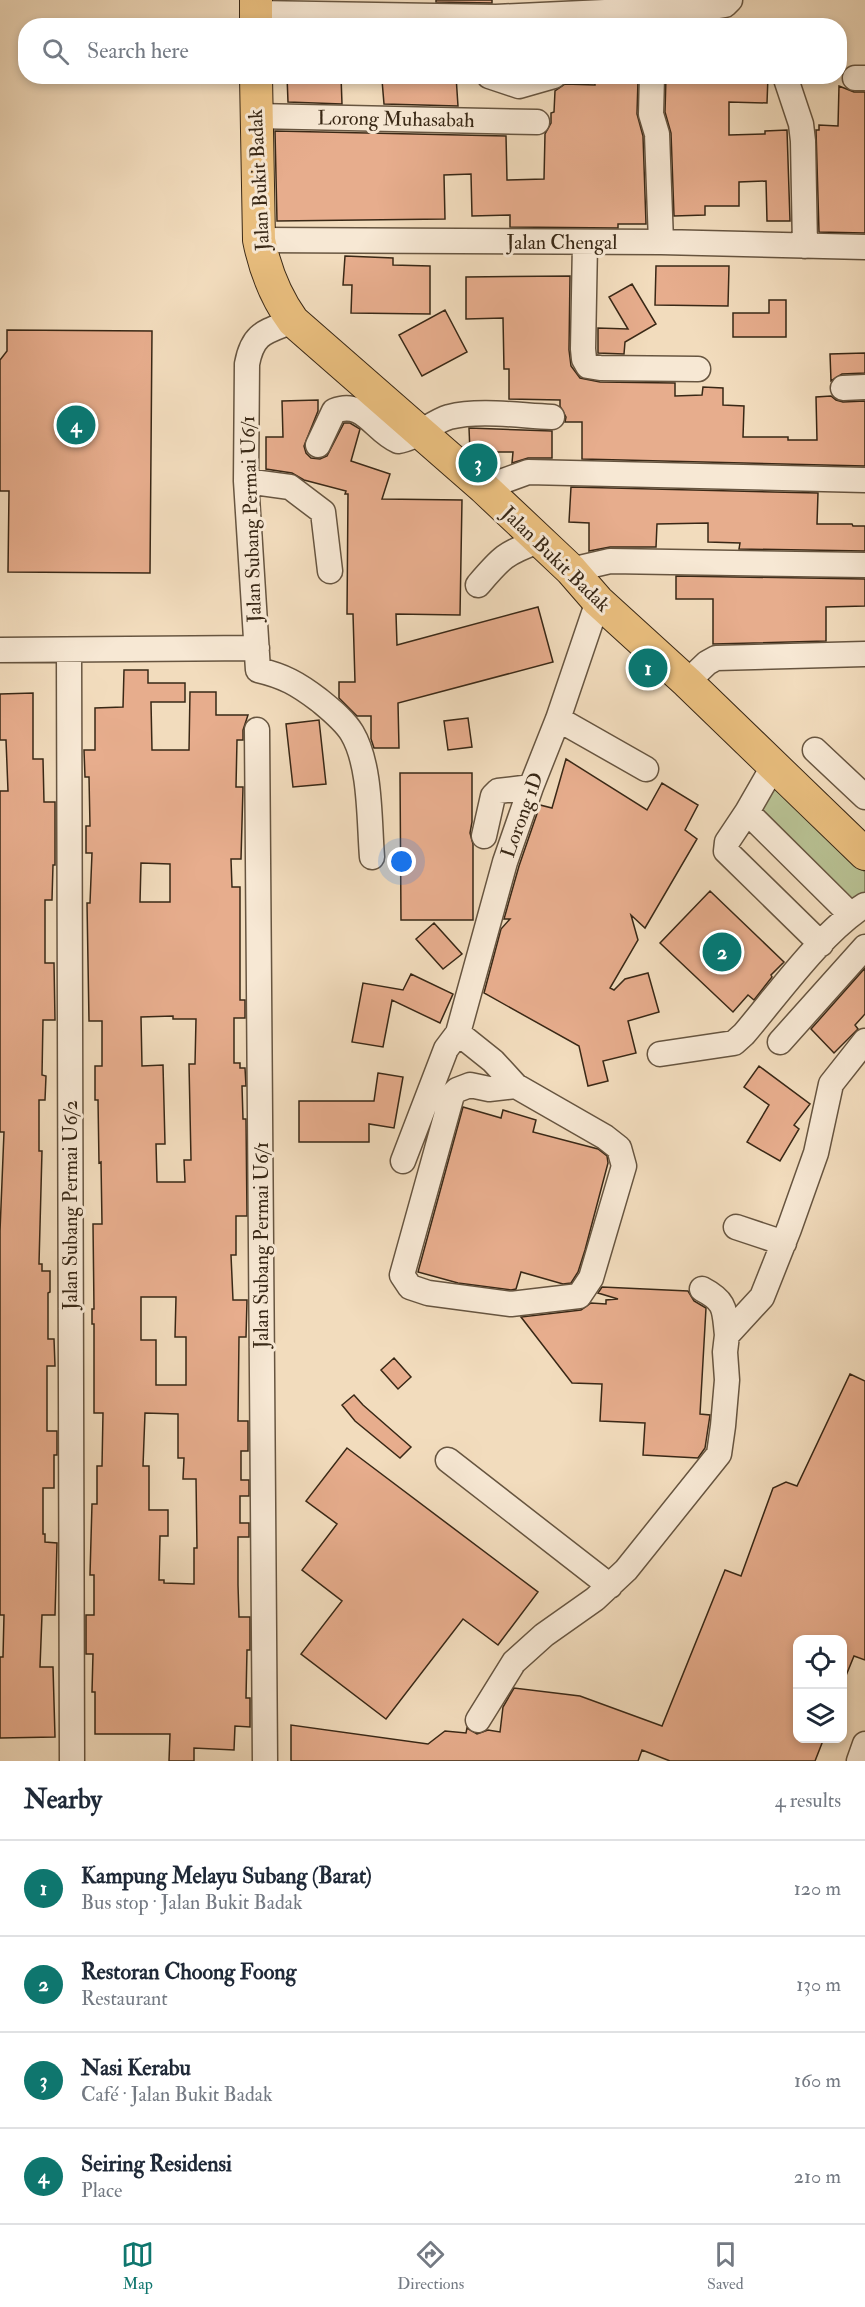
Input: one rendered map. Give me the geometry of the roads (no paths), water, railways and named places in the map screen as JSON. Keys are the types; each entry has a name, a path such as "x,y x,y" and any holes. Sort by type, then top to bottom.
{"main road":[{"name":"Jalan Bukit Badak","path":"256,84 259,240 264,265 281,304 293,321 484,488 571,570 598,601 687,682 865,854"}],"street":[{"path":"256,13 713,7 730,0"},
{"path":"652,84 651,114 657,134 661,242"},
{"path":"788,84 804,141 805,246"},
{"name":"Lorong Muhasabah","path":"256,116 537,122"},
{"name":"Jalan Chengal","path":"259,240 661,242 865,247"},
{"path":"585,243 583,349 584,359 588,366 600,369 698,369"},
{"name":"Jalan Subang Permai U6/1","path":"257,659 246,481 247,364 250,351 258,337 293,321"},
{"path":"318,445 334,411 343,407 354,407 398,441 405,440 418,431 448,417 469,414 552,417"},
{"path":"484,488 528,472 865,480"},
{"path":"246,481 290,487 323,512 330,571"},
{"path":"478,585 501,558 539,541"},
{"path":"571,570 610,561 865,565"},
{"name":"Lorong 1D","path":"403,1161 446,1049 458,1033 505,862 558,719 598,601"},
{"path":"0,650 69,650 257,659 300,685 336,714 352,734 364,766 372,856"},
{"name":"Jalan Subang Permai U6/2","path":"69,650 72,1761"},
{"path":"687,682 707,663 716,658 865,654"},
{"path":"558,719 646,769"},
{"name":"Jalan Subang Permai U6/1","path":"257,730 265,1761"},
{"path":"815,750 865,796"},
{"path":"774,765 727,842 726,851 821,944"},
{"path":"484,837 493,796 503,789 531,787"},
{"path":"660,1054 734,1043 821,944 857,909 747,812"},
{"path":"780,1042 865,946"},
{"path":"458,1033 493,1061 516,1086 605,1137 619,1148 624,1166 591,1278 579,1296 511,1304 428,1293 410,1287 402,1275 452,1095 457,1090 470,1085 489,1089 516,1086"},
{"path":"727,1335 762,1297 816,1154 831,1084 865,1041"},
{"path":"736,1227 784,1243"},
{"path":"478,1720 514,1662 544,1635 595,1599 626,1570 718,1454 726,1392 727,1335 724,1308 717,1297 702,1289"},
{"path":"448,1460 610,1586"},
{"path":"859,1761 865,1744"}],"place":[{"name":"Seiring Residensi","path":"76,425"},
{"name":"Nasi Kerabu","path":"478,463"},
{"name":"Kampung Melayu Subang (Barat)","path":"648,668"},
{"name":"Restoran Choong Foong","path":"722,952"}]}
